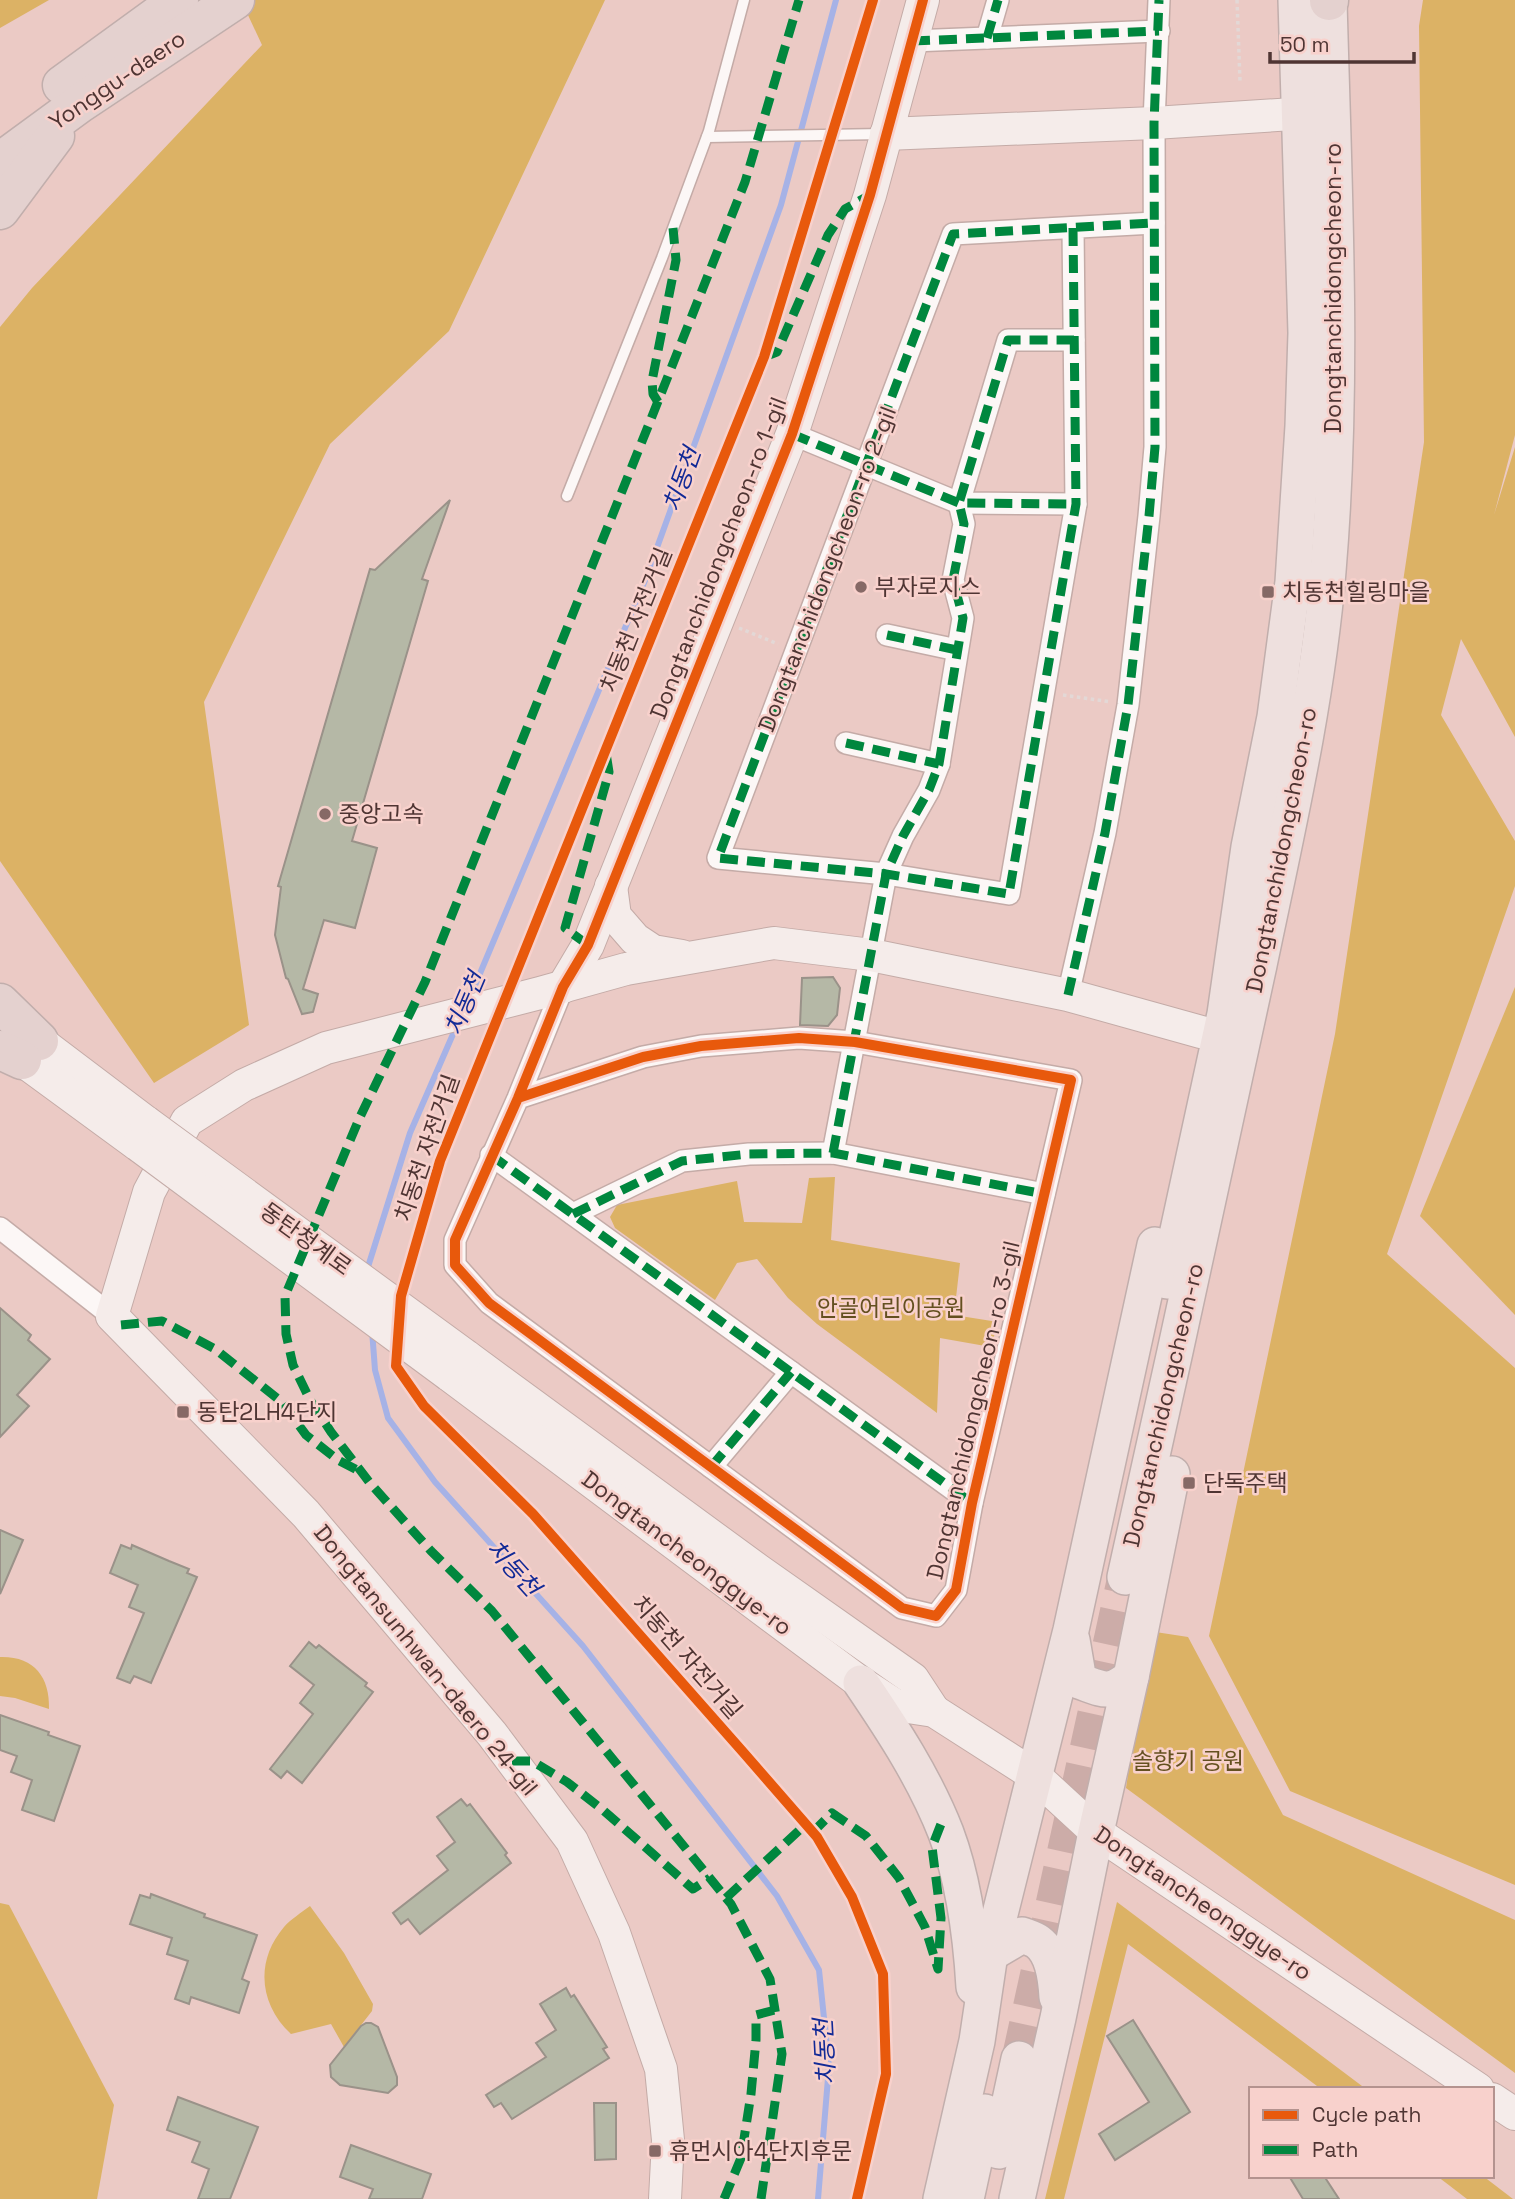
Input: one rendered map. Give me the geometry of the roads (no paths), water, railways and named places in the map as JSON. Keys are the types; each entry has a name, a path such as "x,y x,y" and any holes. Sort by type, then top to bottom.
{"highway":[{"name":"Yonggu-daero","path":"0,162 206,7"},
{"name":"Yonggu-daero","path":"0,130 206,7"},
{"path":"0,210 79,104"},
{"path":"0,1003 15,1047"},
{"path":"0,1018 15,1029 15,1047"}],"main road":[{"name":"Dongtanchidongcheon-ro","path":"1317,113 1339,354 1328,571 1309,718 1227,1118 1116,1574 1195,1143 1225,1014 1249,847 1275,717 1293,582 1317,113 1318,0"},
{"path":"989,2199 998,2050 990,1954 1071,1630 1201,1031 1249,847"},
{"path":"1017,2199 1131,1677 1204,1319 1264,1050 1280,864"},
{"path":"1071,1630 1074,1663 1079,1681 1102,1689 1116,1689 1131,1677"},
{"path":"861,1683 902,1744 946,1834 965,1904 973,1972 998,2050 966,2199"},
{"path":"990,1954 1022,1935 1038,1942 1046,1952 1056,1977 1058,2018"},
{"path":"941,2199 998,2050"}],"street":[{"name":"Dongtanchidongcheon-ro 1-gil","path":"552,990 588,945 792,435 870,195 923,0"},
{"path":"987,38 998,0"},
{"path":"1068,995 1105,833 1128,705 1155,447 1154,122 1159,0"},
{"path":"912,41 1159,31"},
{"path":"886,134 1317,113"},
{"name":"Dongtanchidongcheon-ro 2-gil","path":"1073,228 1076,504 1009,894 886,874 718,858 953,234 1154,223"},
{"path":"833,1153 886,874 903,836 929,790 939,764 962,618 953,580 964,524 960,503 1007,340 1074,340"},
{"path":"792,435 960,503 1076,504"},
{"path":"887,635 957,650"},
{"path":"846,743 939,764"},
{"path":"611,887 615,916 635,939 653,951 686,957"},
{"path":"112,1316 149,1192 187,1121 244,1086 326,1048 626,969 774,943 871,955 1068,995 1201,1031"},
{"name":"Dongtanchidongcheon-ro 3-gil","path":"518,1098 643,1057 701,1046 799,1038 855,1042 1071,1080 972,1503 957,1590 936,1616 902,1608 489,1303 455,1265 455,1240 518,1098 552,990"},
{"name":"동탄청계로","path":"15,1047 142,1133 457,1366"},
{"path":"573,1214 682,1161 749,1154 833,1153 1044,1194"},
{"name":"Dongtanchidongcheon-ro 3-gil","path":"491,1155 972,1503"},
{"name":"Dongtansunhwan-daero 24-gil","path":"0,1228 112,1316 306,1514 492,1734 572,1842 614,1933 662,2069 668,2140 665,2199"},
{"name":"Dongtancheonggye-ro","path":"457,1366 861,1683 895,1705 934,1711 1034,1775 1096,1832 1475,2087"},
{"name":"Dongtancheonggye-ro","path":"457,1366 914,1679 934,1711"},
{"path":"711,1467 791,1372"},
{"path":"1494,2100 1515,2114"}],"lane":[{"path":"566,496 707,137 744,0"},
{"path":"707,137 886,134"}],"waterway":[{"name":"치동천","path":"468,1002 646,578 781,205 836,0"},
{"name":"치동천","path":"367,1270 410,1133 457,1025"},
{"name":"치동천","path":"372,1330 375,1370 388,1418 435,1482 583,1646 777,1896 819,1970 829,2066 818,2199"}],"tunnel":[{"path":"1019,2059 1125,1577"}],"place":[{"name":"부자로지스","path":"861,587"},
{"name":"치동천힐링마을","path":"1268,592"},
{"name":"중앙고속","path":"325,814"},
{"name":"동탄2LH4단지","path":"183,1412"},
{"name":"단독주택","path":"1189,1483"},
{"name":"휴먼시아4단지후문","path":"655,2151"}],"park label":[{"name":"안골어린이공원","path":"891,1308"},
{"name":"솔향기 공원","path":"1188,1761"}]}
